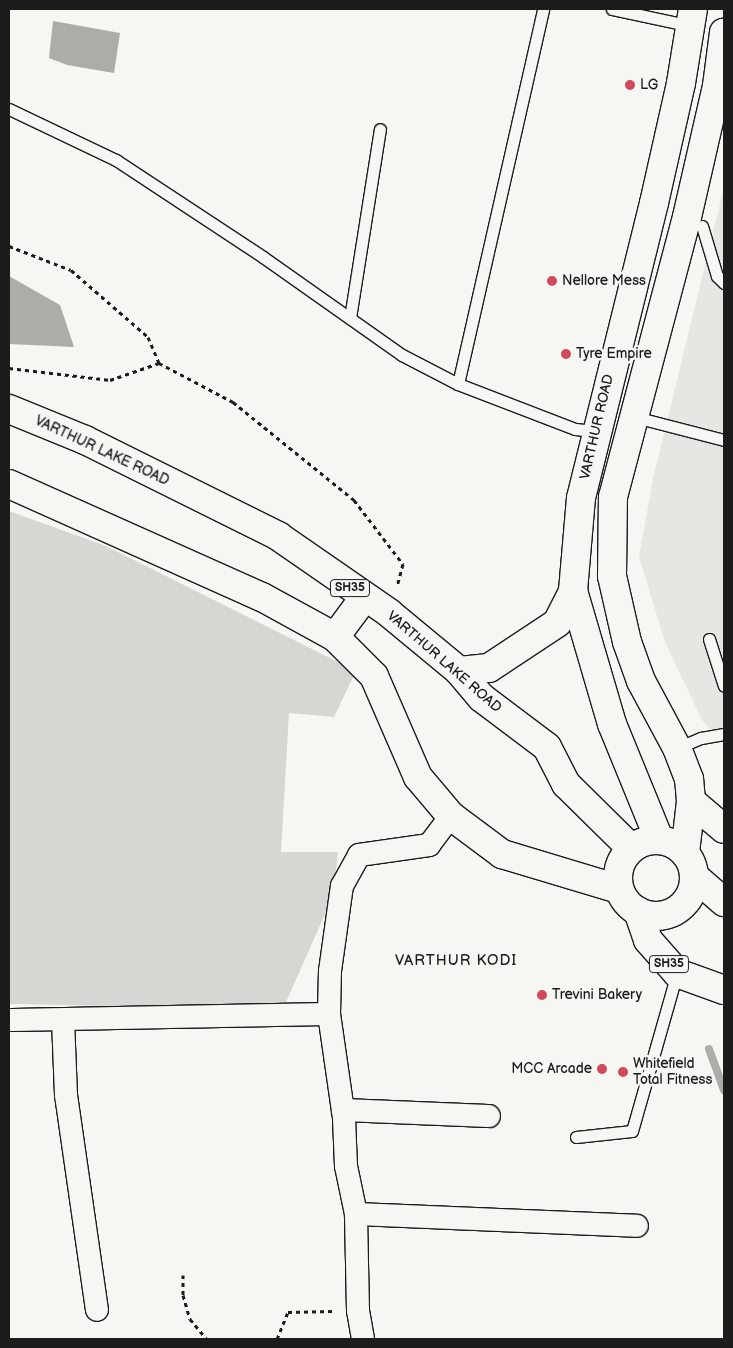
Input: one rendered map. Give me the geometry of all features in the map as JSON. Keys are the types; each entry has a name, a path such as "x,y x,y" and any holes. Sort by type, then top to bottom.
{"main road":[{"name":"VARTHUR ROAD","path":"659,839 612,724 573,591 581,498 595,431 654,203 692,18"},
{"path":"638,912 657,915 676,910 689,895 691,802 689,779 677,748 641,681 627,642 612,576 613,497 721,78 724,32"},
{"name":"VARTHUR LAKE ROAD","path":"9,409 84,440 278,536 364,598 389,613 459,671 482,698 547,747 566,784 631,848"},
{"path":"9,484 262,597 335,637 374,676 418,777 452,816 502,854 619,889 622,860 631,848 644,841 659,839 673,844 724,902"},
{"path":"459,671 489,668 557,623 573,591"},
{"path":"335,637 364,598"},
{"path":"691,802 724,829"},
{"name":"SH35","path":"619,889 626,902 638,912 648,940 677,974 724,990"}],"street":[{"path":"364,1339 358,1311 356,1214 346,1166 343,1110 330,1014 330,971 342,886 359,855 429,845 452,816"},
{"path":"9,1020 330,1014"},
{"path":"62,1020 66,1095 97,1310"},
{"path":"343,1110 489,1116"},
{"path":"356,1214 637,1226"}],"lane":[{"path":"458,384 543,9"},
{"path":"612,9 692,18"},
{"path":"9,110 116,160 402,355 458,384 575,429 595,431"},
{"path":"350,318 380,129"},
{"path":"702,226 717,276 724,283"},
{"path":"635,417 724,440"},
{"path":"708,639 724,686"},
{"path":"677,748 701,738 724,734"},
{"path":"576,1137 632,1131 677,974"}],"path":[{"path":"9,246 71,270 148,337 159,363 232,402 354,500 404,564 389,613"},
{"path":"9,368 110,380 159,363"},
{"path":"183,1275 183,1295 190,1319 207,1339"},
{"path":"277,1339 288,1312 358,1311"}],"shaded area":[{"path":"53,21 120,33 114,73 67,65 49,58"},
{"path":"724,187 724,744 702,720 665,642 639,557 653,479"},
{"path":"9,276 60,305 74,347 9,344"},
{"path":"9,511 106,546 356,671 334,717 289,713 281,852 338,852 333,896 283,1009 9,1004"}],"waterway":[{"path":"709,1049 724,1090"}],"place":[{"name":"LG","path":"630,85"},
{"name":"Nellore Mess","path":"552,281"},
{"name":"Tyre Empire","path":"566,354"},
{"name":"Trevini Bakery","path":"542,995"},
{"name":"MCC Arcade","path":"602,1069"},
{"name":"Whitefield Total Fitness","path":"623,1072"}],"district":[{"name":"VARTHUR KODI","path":"456,961"}]}
